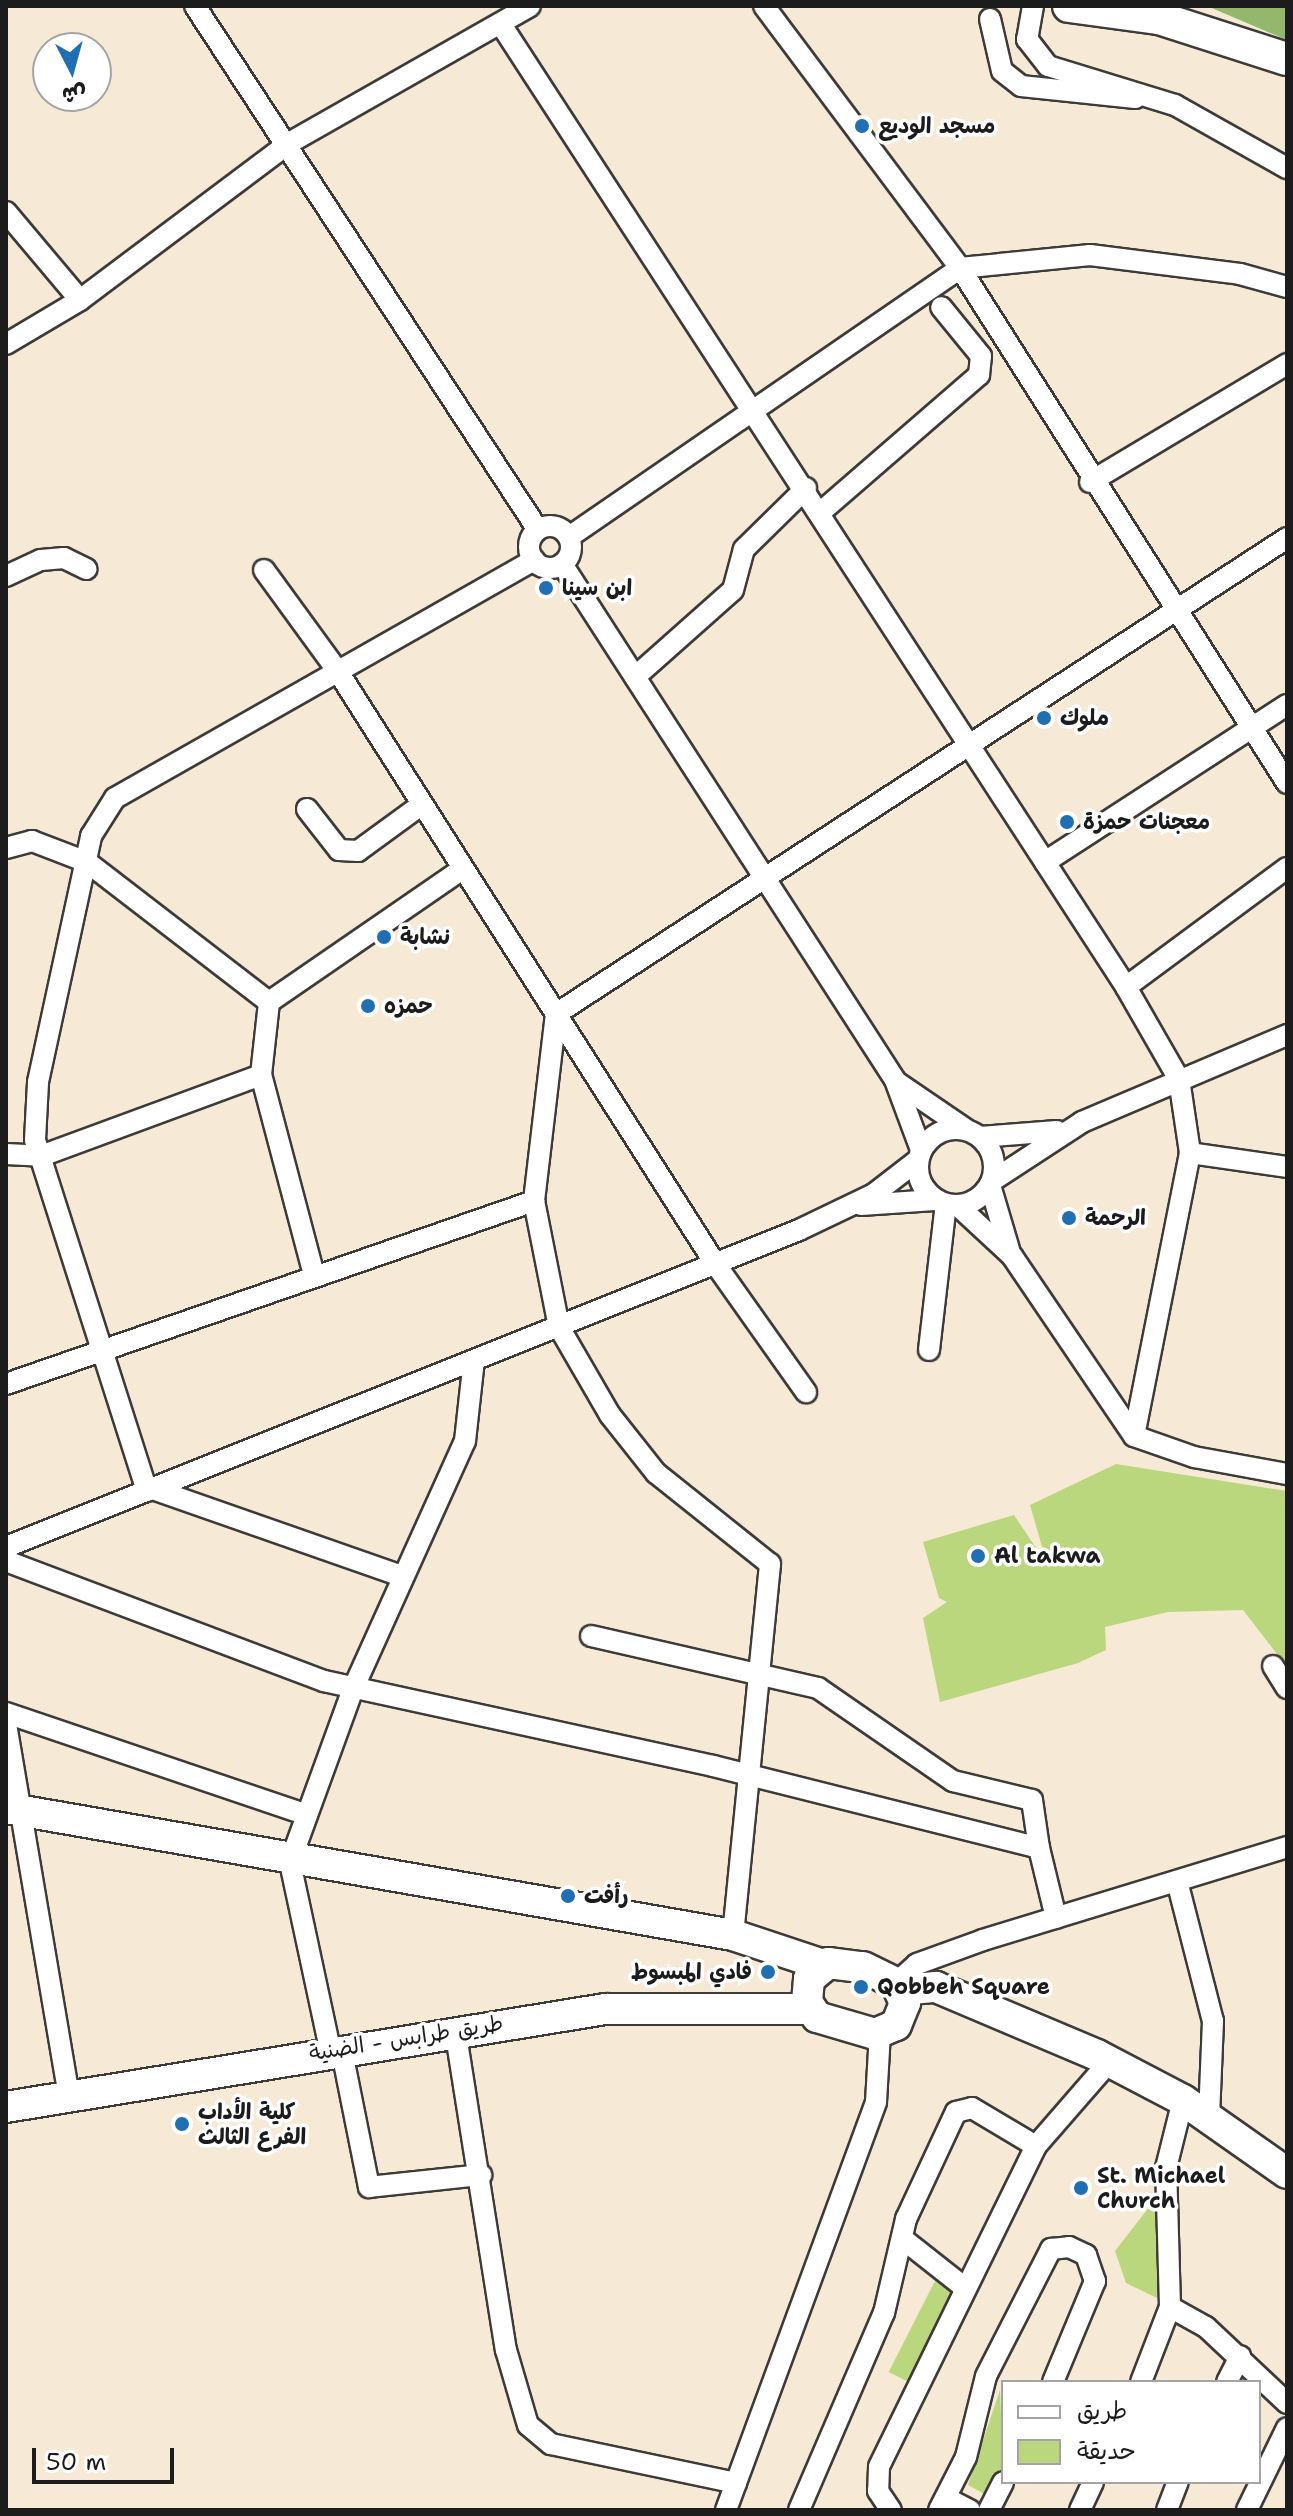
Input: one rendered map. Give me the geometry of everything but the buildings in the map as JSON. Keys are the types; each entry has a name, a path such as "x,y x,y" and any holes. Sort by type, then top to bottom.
{"main road":[{"path":"1069,6 1159,18 1287,59"},
{"path":"1199,6 1287,38"},
{"path":"13,1809 290,1862 733,1935 820,1964 863,1967 898,1986 936,1987 1109,2062 1183,2100 1287,2173"},
{"path":"820,1964 809,1979 810,2009 834,2024 880,2033 900,2019 898,1986"},
{"name":"طريق طرابس - الضنية","path":"6,2107 336,2048 605,2009 810,2009"}],"street":[{"path":"195,6 289,143 538,530"},
{"path":"6,344 80,300 289,143 502,26 530,6"},
{"path":"764,6 960,268 1090,482 1287,783"},
{"path":"1033,6 1027,39 1035,58 1151,98 1235,134 1287,168"},
{"path":"990,19 1002,71 1021,86 1086,98 1151,98"},
{"path":"502,26 822,511 968,747 1126,987 1179,1079 1190,1153 1134,1436"},
{"path":"6,212 80,300"},
{"path":"1287,287 1240,274 1090,255 960,268 755,412 569,537 562,564 895,1080 920,1155 921,1182 1012,1256 1134,1436 1194,1457 1287,1474"},
{"path":"822,511 979,375 981,356 941,307"},
{"path":"1090,482 1287,364"},
{"path":"635,677 733,590 744,549 806,488"},
{"path":"538,530 559,527 569,537"},
{"path":"534,560 529,547 538,530"},
{"path":"556,1014 968,747 1172,610 1287,538"},
{"path":"6,576 41,560 64,558 87,569"},
{"path":"150,1490 101,1356 41,1156 33,1117 91,836 115,798 534,560 562,564"},
{"path":"264,570 337,670 461,870 716,1265 806,1392"},
{"path":"1045,862 1287,705"},
{"path":"307,809 339,850 358,851 421,805"},
{"path":"9,840 32,841 87,862 269,1002"},
{"path":"1126,987 1287,868"},
{"path":"314,1275 261,1075 269,1002 461,870"},
{"path":"556,1014 534,1201 559,1327 610,1415 656,1473 768,1558 764,1674 733,1935"},
{"path":"850,1208 946,1203 991,1183 1065,1131 1179,1079 1287,1035"},
{"path":"6,1154 41,1156 261,1075"},
{"path":"895,1080 974,1134 990,1149 991,1183 1012,1256"},
{"path":"6,1547 716,1265 850,1208 920,1155 941,1132 1065,1131"},
{"path":"1190,1153 1287,1167"},
{"path":"6,1384 101,1356 314,1275 534,1201"},
{"path":"929,1350 946,1203"},
{"path":"474,1360 465,1441 353,1689 290,1862 369,2187 481,2175"},
{"path":"150,1490 402,1576"},
{"path":"6,1561 353,1689 752,1776 1039,1848"},
{"path":"591,1636 764,1674 826,1693 953,1781 1032,1800 1039,1848 1056,1918"},
{"path":"1273,1666 1287,1688"},
{"path":"6,1713 305,1814"},
{"path":"6,1724 13,1809 69,2096"},
{"path":"898,1986 929,1959 1287,1847"},
{"path":"1177,1881 1213,2021 1209,2118"},
{"path":"455,2029 481,2175 506,2350 528,2425 551,2444 736,2483"},
{"path":"726,2510 876,2102 880,2033"},
{"path":"891,2510 878,2491 879,2467 965,2288 1036,2146 1109,2062"},
{"path":"1142,2380 1170,2307 1166,2168 1183,2100"},
{"path":"799,2510 884,2313 906,2219 963,2107 1036,2146"},
{"path":"903,2239 965,2288"},
{"path":"970,2510 942,2504 966,2457 994,2380 1051,2249 1069,2247 1086,2255 1095,2281 1054,2380"},
{"path":"1170,2307 1240,2356 1287,2403"},
{"path":"1228,2380 1240,2356"},
{"path":"1261,2481 1287,2428"},
{"path":"989,2510 1002,2484"},
{"path":"1080,2510 1092,2484"},
{"path":"1167,2510 1177,2484"},
{"path":"1247,2510 1260,2484"}],"green space":[{"path":"1207,6 1287,6 1287,40"},
{"path":"1116,1464 1287,1491 1287,1667 1243,1610 1168,1612 1105,1627 1106,1650 1078,1663 940,1702 923,1618 947,1602 939,1598 923,1542 1014,1515 1047,1564 1030,1505"},
{"path":"1160,2193 1157,2298 1126,2283 1115,2251"},
{"path":"935,2281 957,2292 911,2383 889,2372"},
{"path":"1000,2390 1001,2480 992,2498 968,2485"}],"place":[{"name":"مسجد الوديع","path":"862,126"},
{"name":"ابن سينا","path":"546,588"},
{"name":"ملوك","path":"1044,718"},
{"name":"معجنات حمزة","path":"1067,822"},
{"name":"نشابة","path":"384,937"},
{"name":"حمزه","path":"368,1006"},
{"name":"الرحمة","path":"1069,1218"},
{"name":"Al takwa","path":"978,1556"},
{"name":"رأفت","path":"568,1896"},
{"name":"فادي المبسوط","path":"768,1972"},
{"name":"Qobbeh Square","path":"861,1987"},
{"name":"كلية الأداب الفرع الثالث","path":"182,2124"},
{"name":"St. Michael Church","path":"1081,2188"}]}
